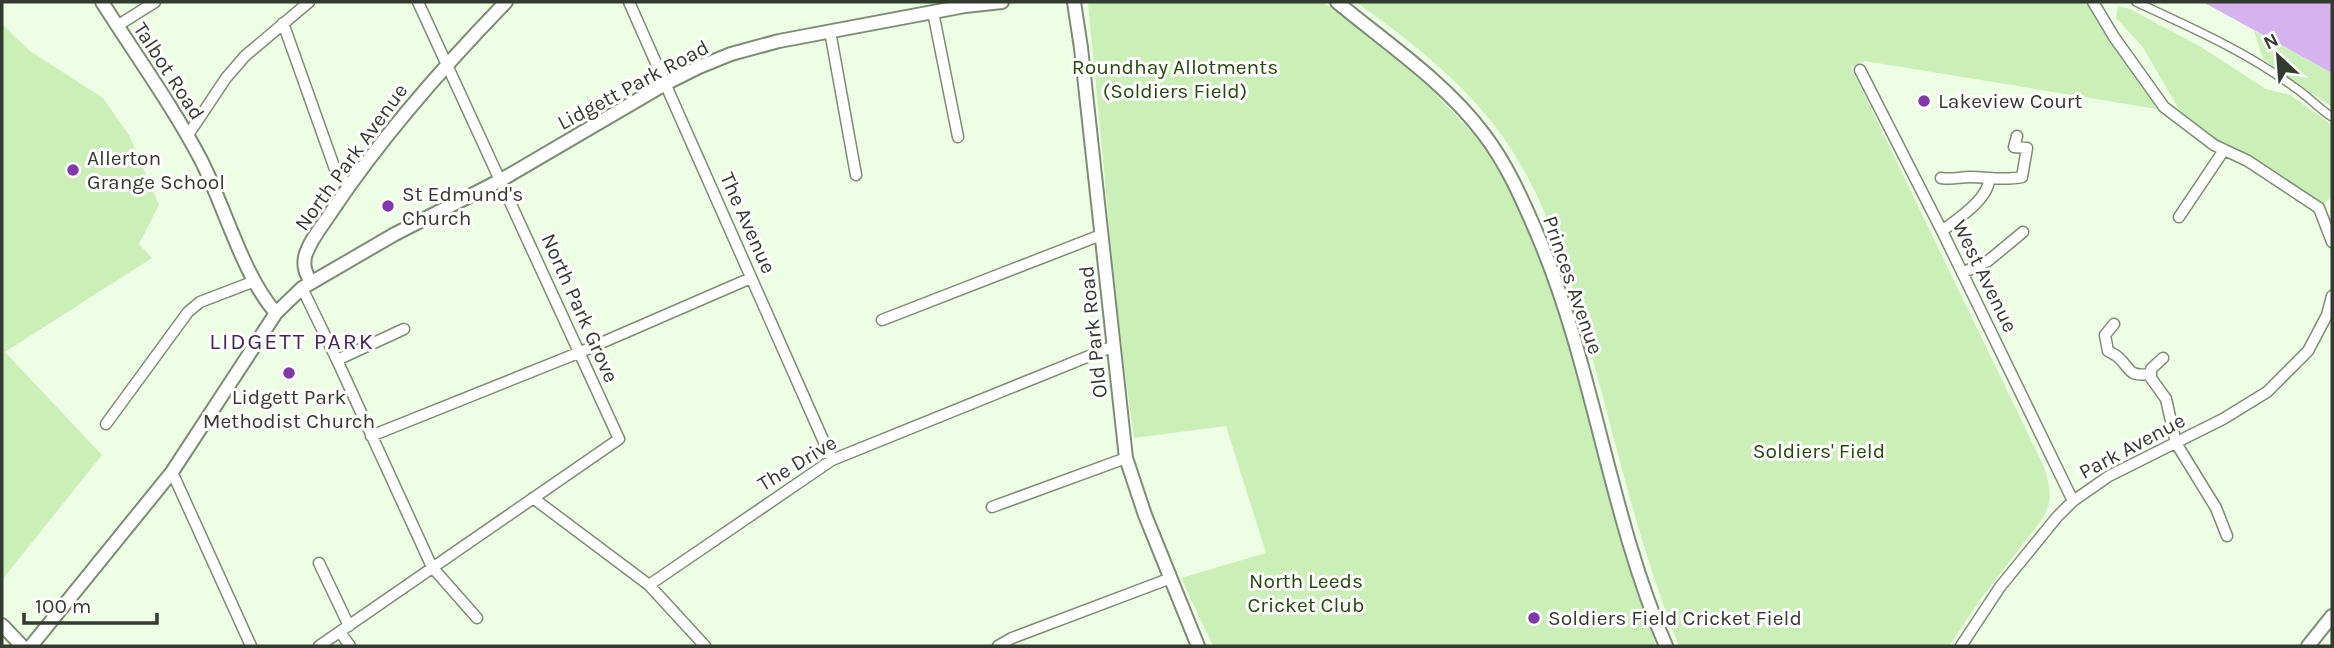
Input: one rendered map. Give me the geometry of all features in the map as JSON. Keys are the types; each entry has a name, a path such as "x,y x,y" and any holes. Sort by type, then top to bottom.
{"street":[{"name":"Talbot Road","path":"102,2 188,135 255,281 276,313"},
{"path":"117,26 155,2"},
{"path":"188,135 226,78 245,56 309,2"},
{"name":"North Park Grove","path":"418,2 619,439 533,498"},
{"name":"North Park Avenue","path":"307,285 304,264 308,248 349,185 446,63 506,2"},
{"name":"The Avenue","path":"629,2 832,460"},
{"name":"Lidgett Park Road","path":"307,285 395,234 501,180 665,84 732,54 779,41 964,4 1002,2"},
{"name":"Old Park Road","path":"1074,2 1126,458 1145,515 1198,646"},
{"name":"Princes Avenue","path":"1337,2 1440,87 1483,131 1515,182 1546,256 1567,316 1625,528 1654,619 1666,646"},
{"path":"2093,2 2114,37 2164,107 2214,145 2248,161 2319,208 2332,242"},
{"path":"2136,2 2202,32 2245,57 2295,87 2332,117"},
{"path":"933,12 958,137"},
{"path":"283,23 336,172 349,185"},
{"path":"830,31 856,175"},
{"name":"West Avenue","path":"1860,70 1942,231 2073,501"},
{"path":"1941,178 1955,181 1968,177 2010,180 2022,177 2027,148 2014,147 2017,136"},
{"path":"2179,217 2224,150"},
{"path":"1942,231 1968,211 1989,186 1989,179"},
{"path":"1962,272 1988,261 2023,232"},
{"path":"882,320 1101,235"},
{"path":"371,436 578,353 751,278"},
{"path":"106,424 188,312 200,302 255,281"},
{"path":"31,646 172,472 276,313 307,285 337,360 432,567 477,618"},
{"name":"Park Avenue","path":"1961,646 2000,587 2073,501 2109,476 2223,419 2267,392 2308,351 2327,315 2332,296"},
{"path":"2114,324 2105,335 2108,351 2119,358 2129,371 2140,375 2150,374"},
{"path":"337,360 404,329"},
{"name":"The Drive","path":"649,585 832,460 1114,346"},
{"path":"2163,358 2151,369 2150,374 2166,399 2176,443 2209,496 2227,536"},
{"path":"992,507 1126,458"},
{"path":"172,472 251,646"},
{"path":"319,646 533,498 649,585 705,646"},
{"path":"319,563 350,646"},
{"path":"998,646 1171,578"},
{"path":"2308,646 2332,616"},
{"path":"2,625 22,646"}],"green space":[{"path":"1323,2 1418,75 1482,143 1510,191 1542,262 1561,319 1623,543 1656,646 1213,646 1181,578 1266,553 1226,426 1134,438 1114,275 1088,4"},
{"name":"Soldiers' Field","path":"1356,2 2095,2 2138,63 2163,110 1865,61 1851,67 2045,469 2048,482 2050,494 2043,518 1982,597 1949,646 1679,646 1636,521 1593,358 1561,253 1532,186 1494,125 1463,90 1412,44"},
{"path":"2118,6 2130,9 2201,47 2266,89 2290,95 2332,125 2332,196 2319,208 2214,145 2183,116 2142,46 2116,18"},
{"name":"Allerton Grange School","path":"2,24 30,51 103,98 129,135 159,205 139,244 152,258 5,352 102,455 2,580"},
{"path":"2254,31 2332,73 2332,107 2263,59"}],"shaded area":[{"path":"2203,2 2332,2 2332,73"}],"place":[{"name":"Lakeview Court","path":"1924,101"},
{"name":"Allerton Grange School","path":"73,170"},
{"name":"St Edmund's Church","path":"388,206"},
{"name":"Lidgett Park Methodist Church","path":"289,373"},
{"name":"Soldiers Field Cricket Field","path":"1534,618"}],"district":[{"name":"LIDGETT PARK","path":"292,341"}],"park label":[{"name":"Roundhay Allotments (Soldiers Field)","path":"1175,79"},
{"name":"North Leeds Cricket Club","path":"1306,593"}]}
